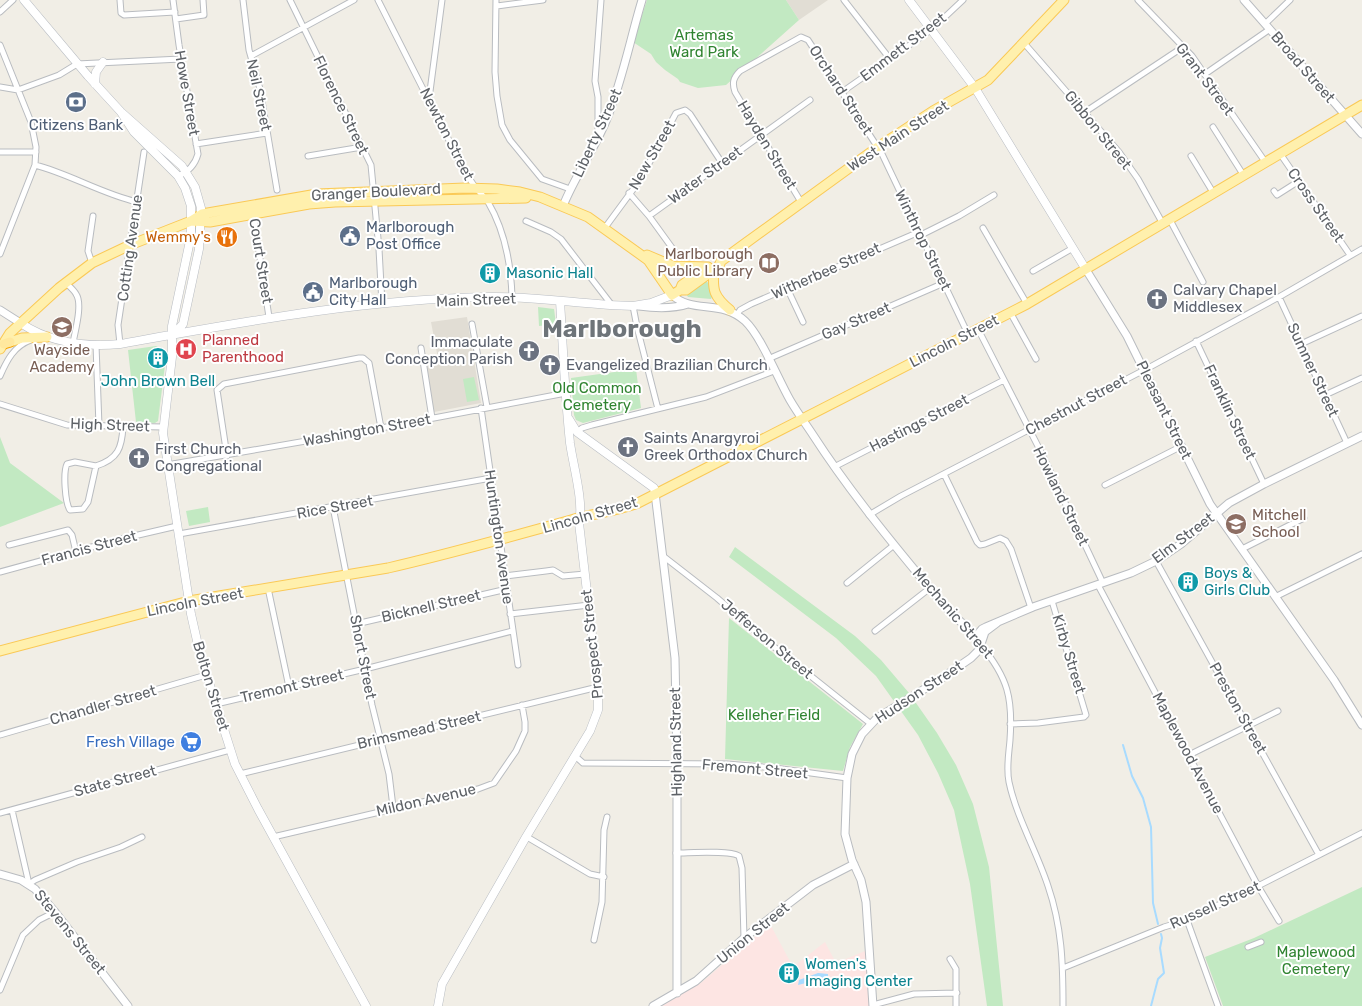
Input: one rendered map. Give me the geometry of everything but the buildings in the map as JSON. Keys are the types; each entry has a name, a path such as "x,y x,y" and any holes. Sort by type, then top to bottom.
{"main road":[{"path":"24,0 77,64 121,112 172,156 187,172 198,195 202,218 199,249 182,324 173,335"},
{"name":"Pleasant Street","path":"909,0 975,88 1085,268"},
{"name":"West Main Street","path":"633,306 651,303 676,292 686,290 711,268 719,266 721,261 878,147 933,111 993,76 1064,0"},
{"path":"96,84 96,72 104,62"},
{"name":"Lincoln Street","path":"0,651 189,601 407,564 581,517 626,507 1027,304 1362,106"},
{"name":"Bolton Street","path":"121,112 134,132 178,176 189,200 191,236 172,326 173,335 164,428 167,465 198,647 230,750 240,774 366,1006"},
{"name":"Granger Boulevard","path":"374,196 476,188 520,192 540,197 588,217 651,263 676,292"},
{"name":"Granger Boulevard","path":"191,221 253,210 309,195 534,199 563,206"},
{"path":"5,345 10,333 22,324 65,282 92,263 130,245 191,221"},
{"path":"633,249 673,266 711,268 716,296 734,312"},
{"name":"Main Street","path":"22,324 47,337 73,343 96,345 120,344 269,317 382,304 468,298 512,298 633,306"},
{"name":"Prospect Street","path":"438,1006 442,984 526,837 575,756 596,718 599,703 579,523 581,517 570,442 560,301"},
{"path":"5,345 22,338 47,337"},
{"path":"569,419 578,432 654,488 655,493"}],"street":[{"path":"0,11 13,0"},
{"path":"120,0 121,13 124,15 175,12"},
{"name":"Howe Street","path":"173,0 181,59 198,154 187,172"},
{"path":"176,19 204,15 203,0"},
{"name":"Neil Street","path":"244,0 251,56 260,89 277,190"},
{"name":"Florence Street","path":"290,0 371,165 382,304"},
{"path":"251,56 354,0"},
{"name":"Newton Street","path":"378,0 461,164 476,188 485,198 502,233 511,275 512,298"},
{"path":"429,100 442,0"},
{"path":"543,0 497,3 495,38 497,96 502,125 510,140 542,178 570,189"},
{"path":"598,138 598,97 595,81 601,0"},
{"name":"Liberty Street","path":"563,206 570,189 598,138 620,83 642,0"},
{"path":"844,0 890,60"},
{"name":"Emmett Street","path":"842,92 932,30 964,0"},
{"name":"Grant Street","path":"1138,0 1184,47 1205,74 1266,163"},
{"name":"Broad Street","path":"1244,0 1362,134"},
{"path":"1205,74 1267,26 1290,0"},
{"name":"Orchard Street","path":"801,37 808,40 878,147"},
{"name":"Hayden Street","path":"801,37 749,65 734,76 733,86 801,202"},
{"name":"Gibbon Street","path":"1024,43 1119,152 1203,282"},
{"path":"0,45 31,122 36,152 35,165 0,253"},
{"path":"1084,112 1184,47"},
{"path":"0,87 18,90 59,75 77,64 181,59"},
{"name":"Water Street","path":"648,216 810,100"},
{"name":"New Street","path":"604,229 640,180 676,113 685,110 690,114 722,163"},
{"path":"1213,127 1244,176"},
{"path":"196,144 267,132"},
{"path":"308,156 362,147"},
{"name":"Winthrop Street","path":"878,147 968,334"},
{"path":"0,152 36,152"},
{"name":"Cotting Avenue","path":"120,344 118,325 144,152"},
{"name":"Cross Street","path":"1281,155 1350,255"},
{"path":"1191,156 1214,194"},
{"path":"35,165 124,199 137,202"},
{"path":"178,176 187,172"},
{"path":"1274,191 1276,195 1299,181"},
{"path":"629,194 678,256"},
{"name":"Witherbee Street","path":"734,312 959,216 994,195"},
{"name":"Court Street","path":"253,210 269,317"},
{"path":"92,263 88,251 93,216"},
{"path":"526,221 551,232 561,240 611,304"},
{"path":"983,228 1027,304"},
{"path":"1033,271 1073,248"},
{"name":"Chestnut Street","path":"869,515 1196,341 1362,249"},
{"name":"Pleasant Street","path":"1085,268 1127,336 1216,513 1334,680 1362,725"},
{"path":"65,282 75,292 79,300 73,343"},
{"name":"Gay Street","path":"768,359 944,283"},
{"path":"787,288 803,322"},
{"path":"676,292 678,300 688,304 714,306 734,312"},
{"name":"Sumner Street","path":"1279,296 1347,443"},
{"path":"658,409 633,306 654,308 688,304"},
{"name":"Main Street","path":"0,310 22,324"},
{"name":"Mechanic Street","path":"734,312 752,329 802,418 834,467 869,515 930,588 976,636 993,658 1004,677 1010,704 1008,780 1017,809 1039,862 1055,908 1062,942 1064,1006"},
{"path":"1010,312 1036,360"},
{"path":"1301,344 1362,316"},
{"name":"Huntington Avenue","path":"472,324 484,408 491,478 518,665"},
{"name":"Howland Street","path":"978,329 1029,430 1101,584"},
{"path":"0,376 6,362 14,351 26,342 47,337"},
{"name":"Franklin Street","path":"1196,341 1264,484"},
{"path":"96,345 98,426"},
{"path":"420,348 432,418"},
{"path":"226,456 217,390 220,386 359,358 364,358 369,363 381,428"},
{"path":"578,432 582,428 592,425 706,397 774,371"},
{"path":"1325,395 1362,378"},
{"name":"Hastings Street","path":"834,467 1004,380"},
{"name":"Washington Street","path":"167,465 226,456 566,393"},
{"name":"High Street","path":"0,404 66,425 164,428"},
{"path":"96,466 88,502 83,509 70,510 65,482 65,468 67,464 75,462 96,466 110,459 122,445 124,426"},
{"name":"Elm Street","path":"976,636 982,629 1031,608 1131,573 1156,561 1181,544 1229,503 1362,436"},
{"path":"1105,485 1182,446"},
{"path":"944,474 977,542 980,545 1000,538 1006,541 1011,549 1031,608"},
{"name":"Rice Street","path":"178,530 333,507 491,478"},
{"name":"Highland Street","path":"655,493 675,658 677,993"},
{"name":"Short Street","path":"333,507 365,669 389,774 393,807"},
{"path":"1242,549 1304,518"},
{"path":"9,545 68,530 72,535 76,552"},
{"name":"Francis Street","path":"0,572 76,552 178,530"},
{"path":"847,583 894,545"},
{"path":"1275,598 1362,554"},
{"name":"Jefferson Street","path":"662,556 717,598 769,643 871,724"},
{"name":"Preston Street","path":"1156,561 1319,855"},
{"path":"505,576 546,570 553,570 563,576 585,574"},
{"name":"Maplewood Avenue","path":"1101,584 1258,886 1279,921"},
{"path":"268,588 289,687"},
{"path":"876,631 930,588"},
{"name":"Bicknell Street","path":"356,624 507,589"},
{"name":"Kirby Street","path":"1010,724 1038,723 1084,717 1086,715 1052,600"},
{"path":"510,614 589,604"},
{"name":"Elm Street","path":"959,620 966,624 978,626 997,623"},
{"name":"Elm Street","path":"982,645 983,635 997,623"},
{"name":"Tremont Street","path":"216,704 365,669 512,631"},
{"name":"Hudson Street","path":"872,1006 866,902 861,880 848,848 845,834 847,778 852,754 856,744 871,724 886,711 959,667 979,650 982,645"},
{"name":"Chandler Street","path":"0,735 206,675"},
{"name":"Brimsmead Street","path":"240,774 598,687"},
{"name":"Mildon Avenue","path":"273,837 393,807 478,789 494,783 516,752 522,740 525,722 522,705"},
{"path":"1189,755 1278,711"},
{"name":"State Street","path":"0,813 230,750"},
{"name":"Fremont Street","path":"575,756 583,764 751,765 847,778"},
{"path":"12,810 29,884 77,862 121,847 142,837"},
{"path":"594,940 602,902 604,830 607,817"},
{"name":"Russell Street","path":"1063,968 1186,920 1362,833"},
{"path":"526,837 590,874 604,877"},
{"path":"676,854 725,853 739,856 742,868 744,938"},
{"name":"Union Street","path":"653,1006 696,981 744,938 813,885 854,864"},
{"name":"Stevens Street","path":"0,874 29,884 55,912 128,1006"},
{"path":"0,990 23,935 39,920 55,912"},
{"path":"1186,920 1218,1006"},
{"path":"1248,947 1261,942"},
{"path":"950,959 956,969 956,1006"},
{"path":"872,1006 914,994 957,993"}],"shaded area":[{"path":"786,0 828,0 799,20"},
{"path":"467,317 481,403 434,412 426,366 439,364 431,322"},
{"path":"770,924 793,967 825,942 836,963 865,951 870,1006 662,1006 702,982"}],"green space":[{"name":"Artemas Ward Park","path":"647,0 786,0 799,20 726,85 698,88 680,82 656,62 651,54 633,42"},
{"path":"705,281 709,283 711,299 688,297 686,294"},
{"path":"538,307 554,309 556,324 539,326"},
{"path":"156,346 162,349 166,357 158,421 155,423 136,422 128,350"},
{"name":"Old Common Cemetery","path":"636,369 641,408 583,423 576,420 571,378"},
{"path":"474,377 479,400 467,402 463,379"},
{"path":"0,437 10,463 64,503 0,527"},
{"path":"208,507 210,522 189,526 186,511"},
{"path":"735,547 855,636 881,660 909,693 937,733 956,765 973,804 989,867 1003,1006 987,1006 970,884 954,810 938,773 918,735 876,676 836,638 729,557"},
{"name":"Kelleher Field","path":"729,618 863,724 850,747 843,771 725,759"},
{"name":"Maplewood Cemetery","path":"1362,887 1362,1006 1223,1006 1205,957 1254,938"}],"water":[{"path":"818,973 828,974 828,982 825,985 811,987 806,983 798,985 799,980"}],"waterway":[{"path":"1123,745 1132,776 1143,798 1151,827 1153,903 1158,924"},
{"path":"1151,1006 1158,979 1164,973 1160,948 1161,934"}],"place":[{"name":"Citizens Bank","path":"76,102"},
{"name":"Marlborough Post Office","path":"350,236"},
{"name":"Wemmy's","path":"227,237"},
{"name":"Marlborough Public Library","path":"769,263"},
{"name":"Masonic Hall","path":"490,273"},
{"name":"Marlborough City Hall","path":"313,292"},
{"name":"Calvary Chapel Middlesex","path":"1157,299"},
{"name":"Wayside Academy","path":"62,327"},
{"name":"Planned Parenthood","path":"186,349"},
{"name":"Immaculate Conception Parish","path":"529,351"},
{"name":"John Brown Bell","path":"158,358"},
{"name":"Evangelized Brazilian Church","path":"550,365"},
{"name":"Saints Anargyroi Greek Orthodox Church","path":"628,447"},
{"name":"First Church Congregational","path":"139,458"},
{"name":"Mitchell School","path":"1236,524"},
{"name":"Boys & Girls Club","path":"1188,582"},
{"name":"Fresh Village","path":"191,742"},
{"name":"Women's Imaging Center","path":"789,973"}],"district":[{"name":"Marlborough","path":"622,328"}]}
